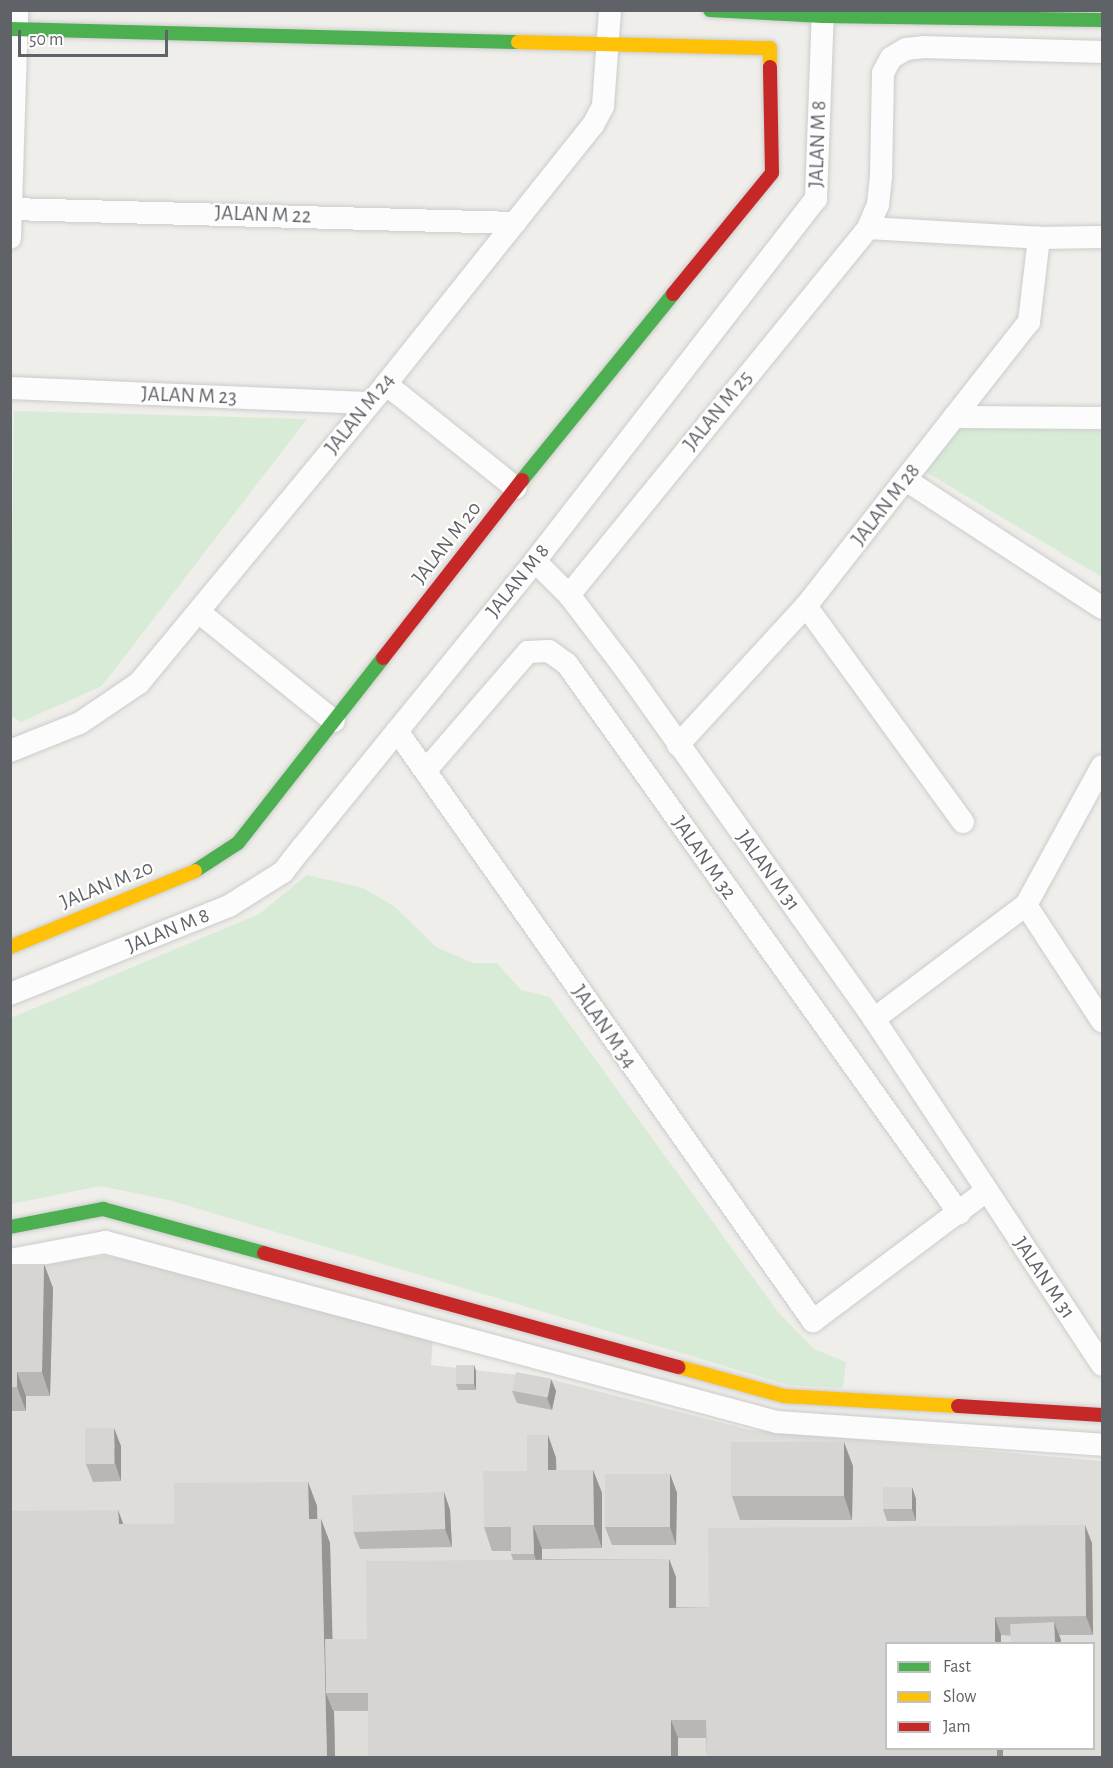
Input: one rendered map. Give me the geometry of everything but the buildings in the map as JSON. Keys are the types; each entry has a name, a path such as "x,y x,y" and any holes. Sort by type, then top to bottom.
{"street":[{"path":"10,238 15,23 609,41 610,10"},
{"path":"710,10 1017,15 1102,20"},
{"name":"JALAN M 8","path":"11,994 229,906 259,890 283,872 535,561 816,199 823,13"},
{"name":"JALAN M 20","path":"10,947 208,866 226,854 334,721 516,488 772,173 770,48 609,41"},
{"name":"JALAN M 24","path":"10,751 104,710 139,683 200,613 593,125 603,106 609,41"},
{"path":"1102,52 924,47 906,49 891,58 883,73 880,186 868,228 1039,238 1102,237"},
{"name":"JALAN M 22","path":"11,208 515,223"},
{"name":"JALAN M 25","path":"569,595 868,228"},
{"name":"JALAN M 28","path":"678,745 806,606 1029,322 1039,238"},
{"path":"386,384 516,488"},
{"name":"JALAN M 23","path":"10,388 368,403"},
{"path":"954,417 1102,418"},
{"path":"906,480 1102,608"},
{"name":"JALAN M 31","path":"535,561 569,595 874,1020 1102,1365"},
{"path":"806,606 963,822"},
{"path":"200,613 334,721"},
{"name":"JALAN M 32","path":"426,770 528,652 549,651 567,664 959,1213"},
{"name":"JALAN M 34","path":"397,731 605,1030 813,1321 959,1213"},
{"path":"874,1020 1026,905 1102,766"},
{"path":"1026,905 1102,1021"},
{"path":"959,1213 986,1191"},
{"path":"10,1227 103,1209 784,1396 1102,1415"},
{"path":"10,1260 105,1242 777,1422 1102,1445"}],"shaded area":[{"path":"105,1256 164,1265 433,1339 431,1365 546,1378 750,1430 1102,1461 1102,1757 11,1758 11,1272 66,1259"}],"green space":[{"path":"14,411 307,419 102,686 21,722 10,715"},
{"path":"957,424 1102,431 1102,577 921,469"},
{"path":"307,875 363,888 394,906 436,947 473,963 497,963 521,990 550,997 778,1312 814,1349 846,1362 843,1388 788,1385 169,1200 100,1186 11,1204 11,1018 259,914"}],"traffic: fast":[{"path":"710,10 823,16 1102,20"},
{"path":"10,29 518,42"},
{"path":"522,480 673,294"},
{"path":"195,871 238,843 383,658"},
{"path":"10,1227 103,1209 264,1253"}],"traffic: slow":[{"path":"518,42 770,48 770,67"},
{"path":"10,947 195,871"},
{"path":"679,1367 784,1396 958,1406"}],"traffic: jam":[{"path":"673,294 772,173 770,67"},
{"path":"383,658 522,480"},
{"path":"264,1253 679,1367"},
{"path":"958,1406 1102,1415"}]}
